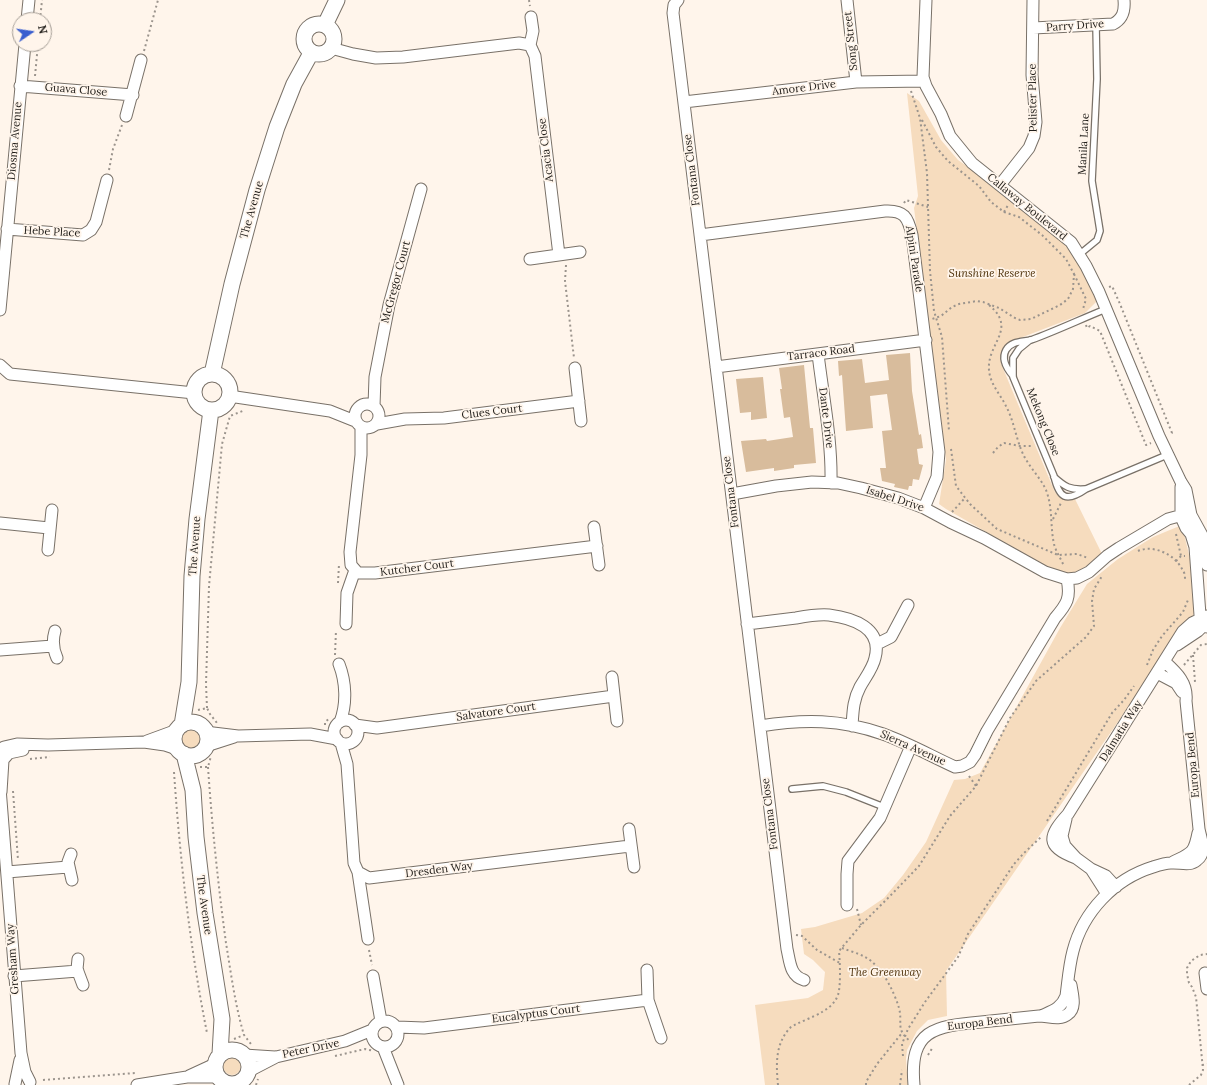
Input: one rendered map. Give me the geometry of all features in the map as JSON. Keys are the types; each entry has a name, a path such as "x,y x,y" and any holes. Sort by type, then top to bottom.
{"street":[{"path":"28,12 29,0"},
{"path":"325,25 336,0"},
{"name":"Song Street","path":"847,0 856,82"},
{"name":"Callaway Boulevard","path":"926,0 922,74 950,136 972,163 1071,242 1080,254 1106,309 1167,455 1188,495 1185,517 1195,547 1205,622"},
{"name":"Pelister Place","path":"1000,185 1030,148 1034,136 1036,122 1032,75 1033,0"},
{"name":"Parry Drive","path":"1033,28 1113,24 1119,20 1124,11 1124,0"},
{"name":"Fontana Close","path":"674,1 673,13 785,934 791,968 798,978 804,980"},
{"name":"Acacia Close","path":"531,17 533,31 530,45 535,56 562,254"},
{"path":"314,24 325,25 334,35 333,44 324,54 316,55 311,53 304,45 304,35 310,26 314,24"},
{"path":"331,48 376,58 403,57 519,43 530,45"},
{"name":"Diosma Avenue","path":"0,310 24,52"},
{"name":"The Avenue","path":"212,374 232,284 257,190 294,84 311,53"},
{"path":"126,116 133,95 141,60"},
{"name":"Amore Drive","path":"684,102 856,82 924,81"},
{"name":"Guava Close","path":"20,86 133,95"},
{"name":"Hebe Place","path":"7,229 83,235 91,230 96,222 107,180"},
{"name":"McGregor Court","path":"369,408 388,305 421,189"},
{"name":"Alpini Parade","path":"700,235 885,211 902,213 907,219 912,235 940,452 937,477 924,508"},
{"path":"530,259 580,252"},
{"name":"Tarraco Road","path":"716,367 926,340"},
{"name":"Dante Drive","path":"818,354 830,444 831,483"},
{"path":"0,365 5,376 194,393"},
{"path":"575,368 581,421"},
{"path":"212,374 218,375 224,379 230,389 226,402 222,406 211,410 200,404 196,400 194,393 198,381 202,377 212,374"},
{"name":"Clues Court","path":"229,396 330,411 369,408 405,419"},
{"name":"Clues Court","path":"330,411 368,429 374,426 405,419 444,418 579,401"},
{"path":"341,627 348,593 355,570 351,565 350,552 361,455 358,424 354,417 369,408 379,418 361,455"},
{"name":"The Avenue","path":"200,743 174,740 179,728 189,682 194,545 200,485 211,410"},
{"name":"Isabel Drive","path":"732,494 776,486 812,482 831,483 861,488 898,498 924,508 984,538 1066,585"},
{"path":"48,550 52,510"},
{"path":"1066,585 1097,569 1119,548 1147,532 1168,527 1185,517"},
{"name":"Callaway Boulevard","path":"1185,517 1203,537 1207,565"},
{"path":"0,523 49,528"},
{"path":"594,526 599,565"},
{"name":"Kutcher Court","path":"355,570 362,574 375,573 596,546"},
{"name":"Sierra Avenue","path":"760,726 806,720 823,721 852,726 883,734 955,767 962,766 970,762 975,755 987,731 1055,618 1066,585"},
{"path":"877,644 891,636 908,605"},
{"path":"747,624 829,615 850,619 867,627 874,636 877,644 875,659 859,689 854,702 852,726"},
{"name":"Dalmatia Way","path":"1116,887 1106,876 1091,869 1076,858 1065,846 1062,830 1068,814 1174,647 1198,631 1205,622"},
{"path":"55,631 53,646 57,658"},
{"path":"0,650 53,646"},
{"path":"337,662 344,676 345,701 343,715 348,764 354,863 358,872 368,939"},
{"name":"Europa Bend","path":"917,1048 926,1036 943,1026 1041,1016 1054,1011 1063,1003 1066,996 1073,951 1082,928 1095,907 1107,894 1142,871 1172,862 1190,864 1197,860 1201,855 1202,843 1199,829 1186,702 1187,694 1182,680 1177,673 1164,662"},
{"name":"Europa Bend","path":"1158,673 1176,683 1181,688 1186,702"},
{"path":"612,677 617,721"},
{"name":"The Avenue","path":"189,682 200,743 193,790 201,882 222,1019 222,1073"},
{"name":"Salvatore Court","path":"200,743 238,736 310,734 377,728 614,696"},
{"path":"179,728 190,722 200,743"},
{"name":"Gresham Way","path":"144,742 179,728"},
{"name":"Salvatore Court","path":"310,734 325,729 344,730"},
{"name":"Gresham Way","path":"35,1083 25,1072 20,1054 0,790 3,748 144,742 165,745 200,743"},
{"path":"847,905 848,861 880,818 912,746"},
{"path":"629,828 630,846 634,867"},
{"name":"Dresden Way","path":"358,872 369,878 383,877 630,846"},
{"path":"71,854 68,867 72,880"},
{"path":"6,872 68,867"},
{"name":"Dalmatia Way","path":"1091,869 1107,894"},
{"path":"78,959 78,972 83,985"},
{"path":"647,970 648,1000 661,1038"},
{"path":"14,976 78,972"},
{"path":"1205,973 1207,989"},
{"path":"373,976 381,1021"},
{"name":"Eucalyptus Court","path":"389,1042 424,1028 648,1000"},
{"name":"The Avenue","path":"222,1019 240,1053 248,1060 245,1078"},
{"path":"389,1042 372,1034 374,1026 381,1021 390,1021 389,1042 397,1081"},
{"name":"Peter Drive","path":"240,1053 276,1057 346,1041 372,1030"},
{"name":"Peter Drive","path":"346,1041 389,1042"},
{"path":"914,1085 913,1062 917,1048"},
{"path":"222,1073 231,1050 240,1053"},
{"name":"Gresham Way","path":"15,1085 20,1054"},
{"name":"Peter Drive","path":"245,1078 276,1057"},
{"path":"137,1085 222,1073 236,1084 245,1078"},
{"path":"15,1085 22,1081 35,1083"}],"lane":[{"name":"Manila Lane","path":"1080,254 1096,240 1100,231 1092,181 1097,79 1096,25"},
{"name":"Mekong Close","path":"1106,309 1030,340 1010,346 1006,350 1004,358 1005,364 1013,377 1042,446 1059,492 1064,496 1074,496 1086,489 1167,455"},
{"name":"Mekong Close","path":"1013,377 1013,358 1019,349 1030,340"},
{"name":"Mekong Close","path":"1054,476 1068,488 1077,490 1086,489"},
{"path":"792,789 823,786 846,792 884,807"}],"path":[{"path":"41,12 42,0"},
{"path":"141,60 158,0"},
{"path":"34,87 37,52"},
{"path":"908,82 920,118 936,147 948,160 979,186 991,202 1004,212 1019,217 1042,235 1066,259 1074,274 1073,289 1068,299 1046,312 1031,318 1020,320 999,308 977,301 959,304 936,318 923,320"},
{"path":"107,180 113,149 126,116"},
{"path":"920,118 927,173 930,271 936,318 942,337 949,434"},
{"path":"906,200 928,207"},
{"path":"562,254 566,264 565,281 575,368"},
{"path":"244,1036 230,968 200,743 206,684 209,586 222,444 230,416 244,410 252,411"},
{"path":"994,453 998,447 1004,443 1020,446 1042,446"},
{"path":"778,1085 776,1066 778,1046 792,1027 814,1017 830,1007 838,994 840,952 842,948 861,925 918,866 950,816 976,786 1010,718 1036,681 1086,637 1094,626 1092,600 1097,569 1082,555 1074,554 1062,556 1052,553 997,529 970,504 956,486 951,448"},
{"path":"950,522 951,513 965,498"},
{"path":"1132,553 1144,548 1162,551 1176,561 1184,571 1186,583"},
{"path":"338,584 339,562"},
{"path":"1146,668 1153,650 1162,636 1183,612 1188,600 1187,594"},
{"path":"337,662 341,627"},
{"path":"1046,824 1112,713 1135,685"},
{"path":"200,743 210,714 217,722 200,743 174,769 183,876 198,985 207,1034"},
{"path":"325,729 325,722 344,730"},
{"path":"200,743 218,750 211,757 200,743"},
{"path":"24,759 56,757"},
{"path":"13,788 19,871"},
{"path":"903,1059 902,1044 908,1029 925,1002 958,957 968,934 1010,871 1024,853 1041,837 1044,831"},
{"path":"785,934 802,936 817,950 840,963"},
{"path":"368,939 373,976"},
{"path":"842,948 866,957 882,971 899,1008 900,1030 905,1037"},
{"path":"1189,1085 1203,1073 1196,997 1186,974 1187,968 1191,961 1200,955 1207,954"},
{"path":"866,1085 866,1082 877,1064 902,1033"},
{"path":"334,1056 365,1049 374,1051 379,1057 389,1042"},
{"path":"917,1048 928,1055 934,1045"},
{"path":"1202,1065 1207,1064"},
{"path":"900,1085 902,1066"},
{"path":"35,1083 142,1072"}],"green space":[{"name":"Sunshine Reserve","path":"907,93 919,101 941,140 958,160 984,178 1061,239 1077,260 1098,300 1085,313 1010,342 1003,350 1001,356 1002,366 1054,490 1058,496 1063,499 1075,499 1102,554 1077,574 1056,573 939,504 946,460 914,208 918,196"},
{"name":"The Greenway","path":"1182,525 1194,581 1194,614 946,971 947,1016 928,1020 917,1031 907,1050 906,1059 908,1085 765,1085 755,1005 808,998 823,990 825,972 813,960 804,954 801,929 815,927 862,913 884,898 903,875 926,842 954,780 965,779 980,773 1060,628 1087,584 1118,559 1153,537"},
{"path":"191,730 197,733 200,739 197,745 191,748 185,745 182,739 185,733"},
{"path":"232,1057 238,1060 241,1066 238,1072 232,1075 226,1072 223,1066 226,1060"}],"building":[{"path":"910,353 912,391 919,435 921,434 923,448 917,449 919,464 923,465 919,480 913,479 912,486 909,486 908,490 894,487 895,484 882,481 880,468 886,468 882,431 892,430 887,394 870,396 873,428 846,431 842,375 839,376 838,361 862,359 865,383 889,380 886,355"},
{"path":"804,365 810,428 813,428 816,463 794,465 794,468 774,471 774,468 746,472 741,441 766,439 767,441 793,437 790,417 784,418 779,368"},
{"path":"763,377 767,418 751,420 751,412 740,413 736,379"}]}
